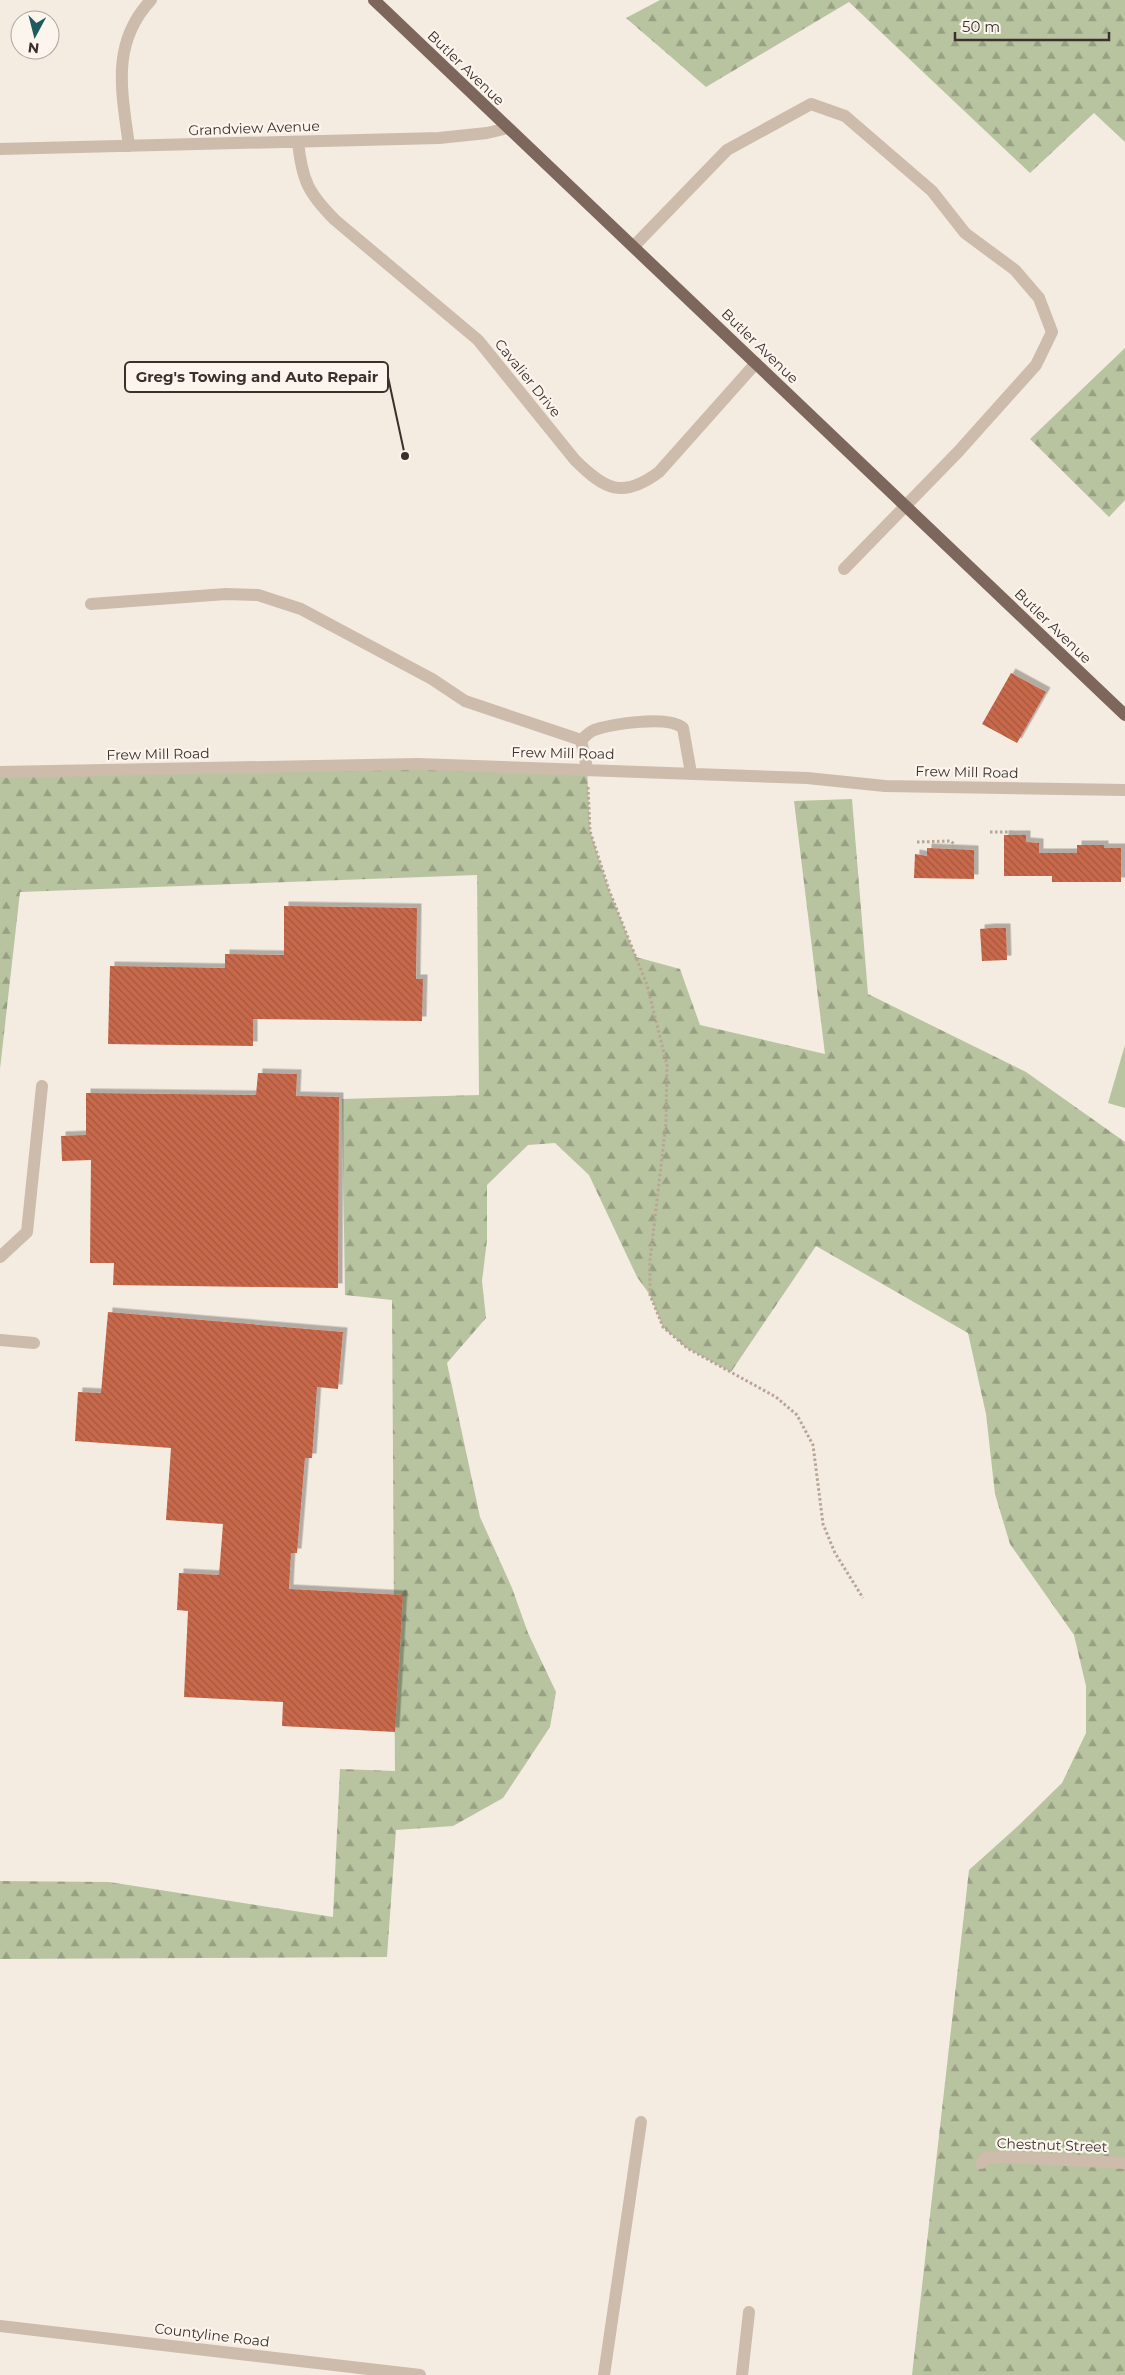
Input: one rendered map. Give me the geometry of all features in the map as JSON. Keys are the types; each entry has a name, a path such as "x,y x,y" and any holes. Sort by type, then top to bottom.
{"main road":[{"name":"Butler Avenue","path":"374,0 1125,715"}],"street":[{"path":"129,146 121,87 121,59 129,31 151,0"},
{"path":"634,246 727,150 811,104 845,116 932,190 965,233 1015,270 1039,298 1052,332 1036,365 906,506 844,569"},
{"name":"Grandview Avenue","path":"0,149 439,138 487,133 508,128"},
{"name":"Cavalier Drive","path":"298,142 306,181 315,200 335,220 478,340 575,460 591,477 608,486 626,489 642,484 659,472 756,363"},
{"path":"90,604 226,594 258,595 300,609 432,679 465,700 581,740"},
{"path":"581,740 592,731 653,720 678,723 683,728 692,773"},
{"path":"581,740 587,768"},
{"name":"Frew Mill Road","path":"0,772 418,764 587,768 807,778 885,786 1125,790"},
{"path":"0,1257 27,1232 42,1086"},
{"path":"0,1340 34,1343"},
{"path":"604,2375 641,2122"},
{"name":"Chestnut Street","path":"981,2163 985,2158 1007,2157 1125,2163"},
{"path":"742,2375 749,2312"},
{"name":"Countyline Road","path":"0,2326 420,2375"}],"path":[{"path":"587,768 590,831 609,890 647,985 667,1065 666,1123 650,1260 650,1295 663,1327 686,1348 776,1397 797,1415 813,1445 824,1524 835,1553 863,1598"},
{"path":"990,832 1015,832 1014,835"},
{"path":"917,842 951,841 954,844 953,850"}],"green space":[{"path":"660,0 1125,0 1125,142 1094,113 1030,173 849,2 706,87 626,18"},
{"path":"1125,348 1125,500 1109,517 1030,439"},
{"path":"587,768 590,831 609,890 636,957 680,969 700,1025 825,1054 794,801 852,799 868,994 1026,1072 1125,1142 1125,2375 912,2375 969,1870 1062,1783 1086,1733 1086,1686 1074,1635 1010,1544 995,1494 986,1414 968,1333 816,1246 731,1372 687,1348 663,1327 650,1295 637,1277 589,1175 555,1143 528,1145 487,1185 487,1240 482,1281 486,1318 447,1363 480,1517 512,1588 528,1633 556,1692 550,1727 503,1798 453,1826 396,1830 387,1957 0,1959 0,1881 109,1882 333,1917 340,1769 395,1771 392,1300 345,1295 342,1099 479,1095 477,875 20,892 0,1069 0,772"},
{"path":"1125,1045 1125,1108 1108,1103"}],"building":[{"path":"1011,673 1046,692 1017,743 982,724"},
{"path":"1004,835 1026,835 1026,842 1039,843 1039,853 1077,853 1077,845 1104,845 1104,848 1121,848 1121,882 1052,882 1052,876 1004,876"},
{"path":"927,848 974,850 974,879 914,878 915,854 927,856"},
{"path":"284,906 417,908 416,979 423,979 422,1021 253,1019 253,1046 108,1044 110,966 225,968 225,954 284,955"},
{"path":"1006,928 1007,960 982,961 980,929"},
{"path":"258,1073 297,1074 296,1096 339,1097 338,1288 113,1285 114,1263 90,1263 91,1160 62,1161 61,1136 86,1135 86,1093 256,1095"},
{"path":"108,1312 343,1332 338,1389 317,1387 312,1458 305,1458 297,1553 291,1553 289,1589 403,1595 395,1732 282,1726 283,1702 184,1697 188,1611 177,1610 179,1573 219,1575 223,1524 166,1520 171,1448 75,1441 78,1392 101,1393"}],"place":[{"name":"Greg's Towing and Auto Repair","path":"405,456"}]}
